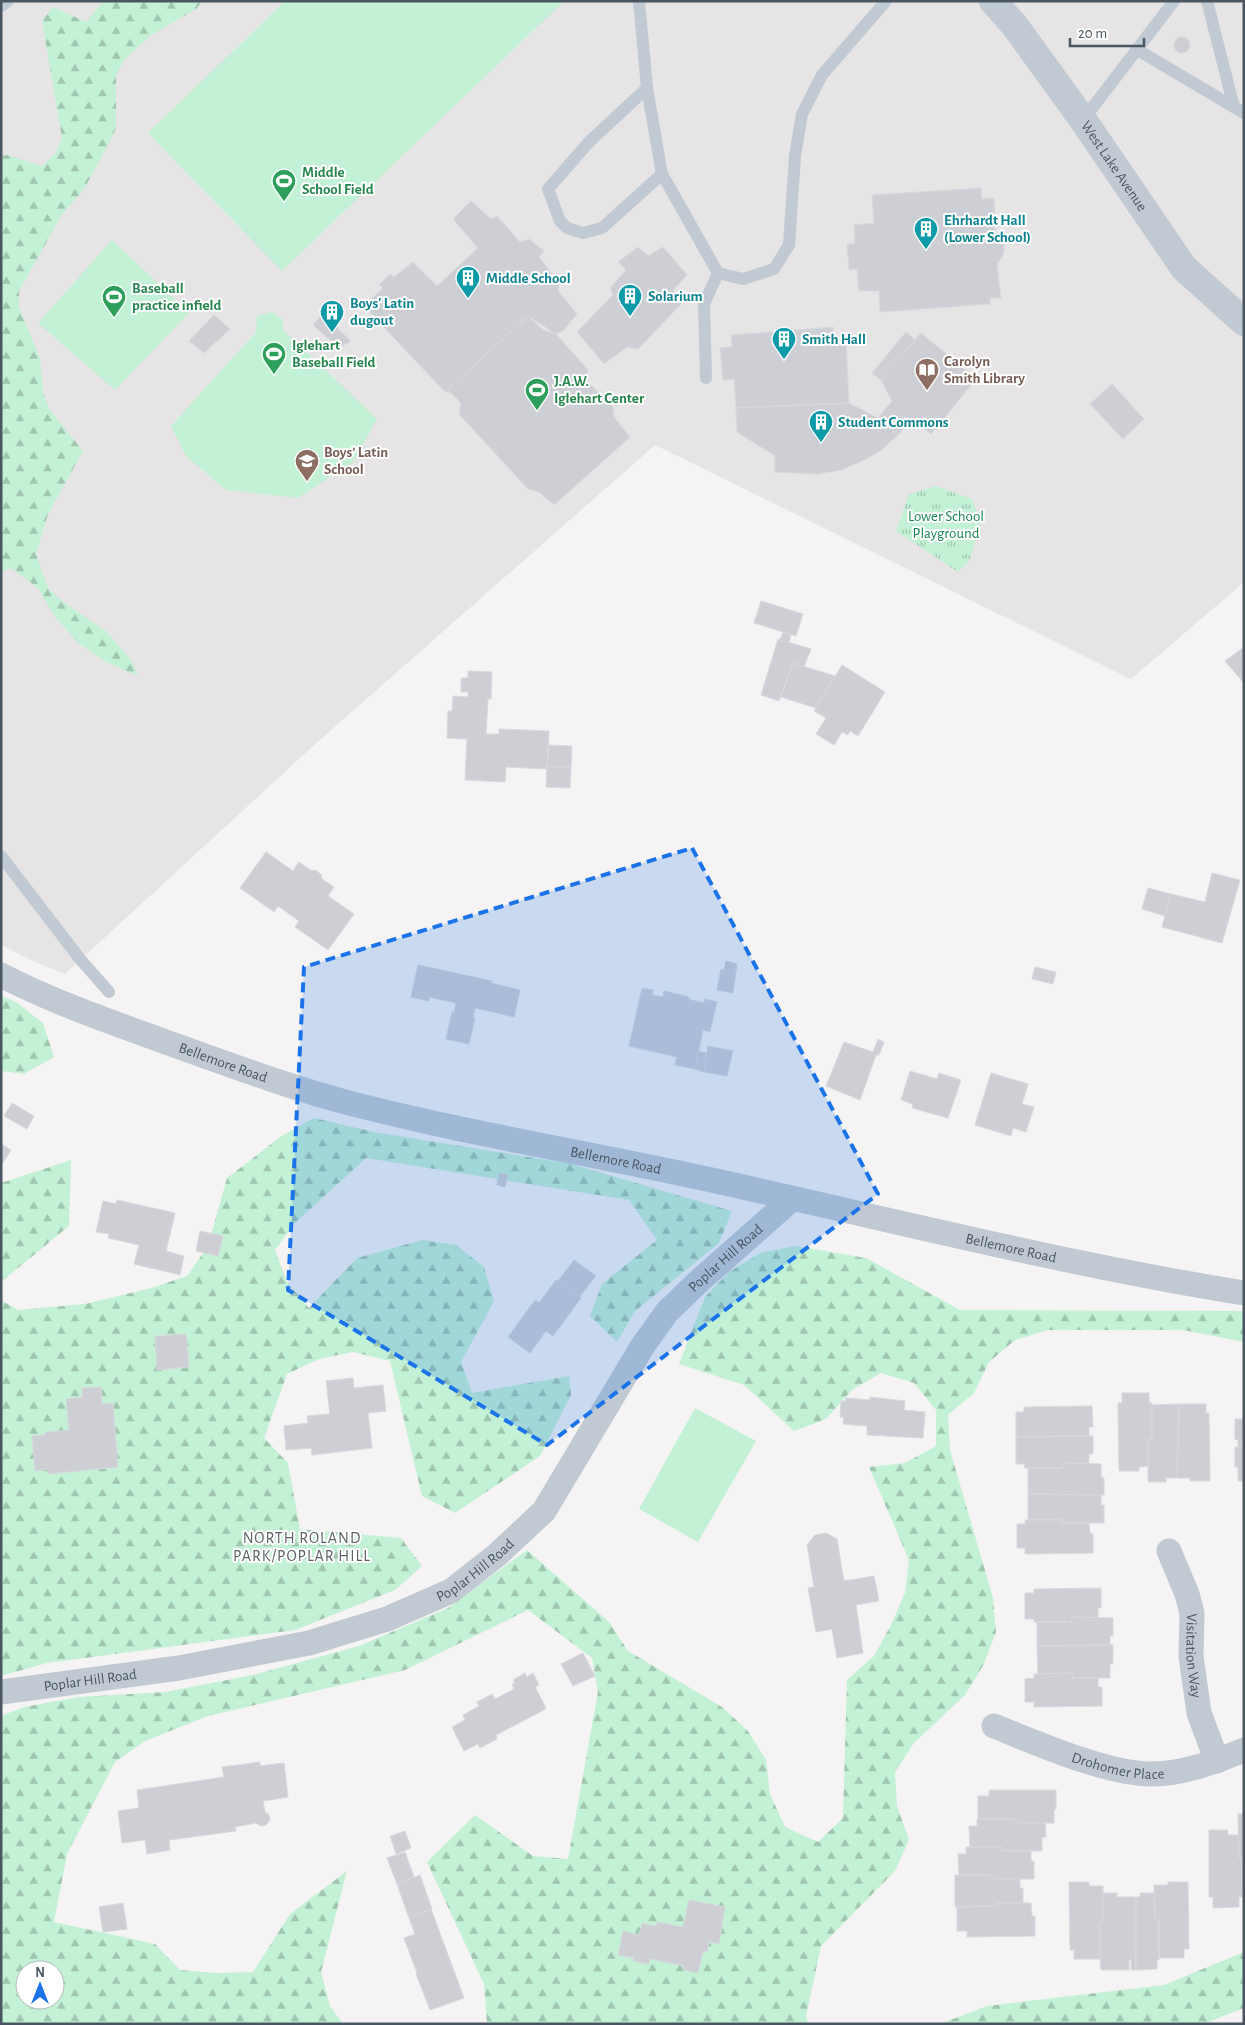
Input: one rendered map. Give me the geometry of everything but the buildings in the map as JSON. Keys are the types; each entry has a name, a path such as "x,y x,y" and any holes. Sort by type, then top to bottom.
{"street":[{"name":"West Lake Avenue","path":"993,1 1015,26 1083,120 1184,268 1244,322"},
{"name":"Bellemore Road","path":"1,975 61,1003 101,1018 249,1072 351,1103 433,1123 707,1179 1068,1259 1244,1293"},
{"name":"Poplar Hill Road","path":"1,1692 179,1668 309,1643 387,1619 451,1591 496,1555 544,1511 642,1347 667,1312 792,1199"},
{"name":"Visitation Way","path":"1170,1551 1187,1594 1192,1613 1191,1656 1198,1713 1217,1761"},
{"name":"Drohomer Place","path":"994,1726 1081,1758 1128,1771 1150,1774 1174,1772 1217,1761 1244,1750"}],"lane":[{"path":"1,6 8,1"},
{"path":"639,1 647,88 662,174 718,273 743,279 774,269 789,245 794,156 802,114 822,75 886,1"},
{"path":"1083,120 1174,1"},
{"path":"1208,1 1239,110"},
{"path":"1136,49 1239,110"},
{"path":"647,88 588,142 548,189 560,221 567,228 583,232 602,228 662,174"},
{"path":"706,378 704,304 718,273"},
{"path":"1,856 80,959 110,992"}],"highlighted area":[{"path":"692,848 878,1194 547,1445 288,1290 304,967"}],"shaded area":[{"name":"Boys’ Latin School","path":"1,1 1244,1 1244,582 1131,679 655,445 313,746 65,974 35,962 1,945"}],"green space":[{"path":"104,1 203,1 196,9 150,36 124,60 116,75 116,128 84,189 61,216 19,291 19,308 40,358 43,392 49,409 83,451 48,514 36,554 48,588 62,601 107,632 131,660 138,676 106,662 78,643 55,617 38,588 11,568 1,572 1,156 7,155 42,166 55,154 62,138 42,21 53,7 86,22"},
{"name":"Middle School Field","path":"285,1 563,2 282,271 148,133"},
{"name":"Baseball practice infield","path":"112,240 189,313 115,390 38,323"},
{"name":"Iglehart Baseball Field","path":"272,312 283,320 283,330 377,419 353,462 298,498 226,490 186,456 171,426 256,332 257,316"},
{"name":"Lower School Playground","path":"936,486 972,499 981,523 969,561 958,572 896,531 909,494"},
{"path":"1,996 16,1002 43,1023 54,1057 24,1074 1,1071"},
{"path":"314,1118 374,1132 571,1164 732,1211 719,1243 635,1311 617,1342 590,1316 602,1284 657,1240 629,1200 366,1158 295,1223 275,1250 287,1282 309,1308 357,1258 422,1240 456,1245 484,1267 494,1301 461,1362 472,1393 569,1376 571,1395 540,1456 455,1513 422,1496 390,1361 353,1352 319,1359 287,1374 264,1438 288,1463 300,1529 401,1538 422,1566 395,1590 295,1630 47,1663 1,1676 1,1300 18,1310 85,1304 151,1288 187,1276 208,1246 227,1178 283,1135"},
{"path":"71,1160 69,1226 1,1282 1,1183"},
{"path":"795,1246 866,1258 960,1310 1244,1311 1244,1342 1183,1330 1048,1330 1015,1340 989,1362 974,1393 948,1415 950,1450 993,1598 996,1632 984,1664 965,1695 914,1743 895,1772 897,1806 909,1840 895,1871 821,1946 806,2016 808,2024 487,2024 484,1984 427,1862 475,1815 533,1856 568,1859 598,1692 592,1658 528,1610 405,1670 208,1716 145,1741 115,1762 67,1854 54,1922 155,1944 180,1970 216,1973 253,1972 290,1914 347,1871 321,1972 330,2006 343,2024 1,2024 1,1716 24,1707 79,1697 165,1692 253,1675 359,1646 448,1608 527,1550 609,1622 628,1651 722,1707 748,1731 766,1760 770,1794 785,1827 818,1842 843,1818 847,1680 874,1656 891,1625 905,1593 909,1560 869,1467 905,1463 936,1446 936,1410 914,1383 881,1373 852,1390 826,1419 794,1431 744,1385 679,1364 705,1297 729,1272 760,1253"},
{"path":"695,1408 756,1441 698,1542 639,1509"},
{"path":"1244,1952 1244,2008 1203,2024 940,2024 987,2006 1164,1985"}],"place":[{"name":"Middle School Field","path":"284,202"},
{"name":"Ehrhardt Hall (Lower School)","path":"926,250"},
{"name":"Middle School","path":"468,299"},
{"name":"Solarium","path":"630,317"},
{"name":"Baseball practice infield","path":"114,318"},
{"name":"Boys' Latin dugout","path":"332,333"},
{"name":"Smith Hall","path":"784,360"},
{"name":"Iglehart Baseball Field","path":"274,375"},
{"name":"Carolyn Smith Library","path":"927,391"},
{"name":"J.A.W. Iglehart Center","path":"537,411"},
{"name":"Student Commons","path":"821,443"},
{"name":"Boys’ Latin School","path":"307,482"}],"district":[{"name":"NORTH ROLAND PARK/POPLAR HILL","path":"302,1547"}]}
